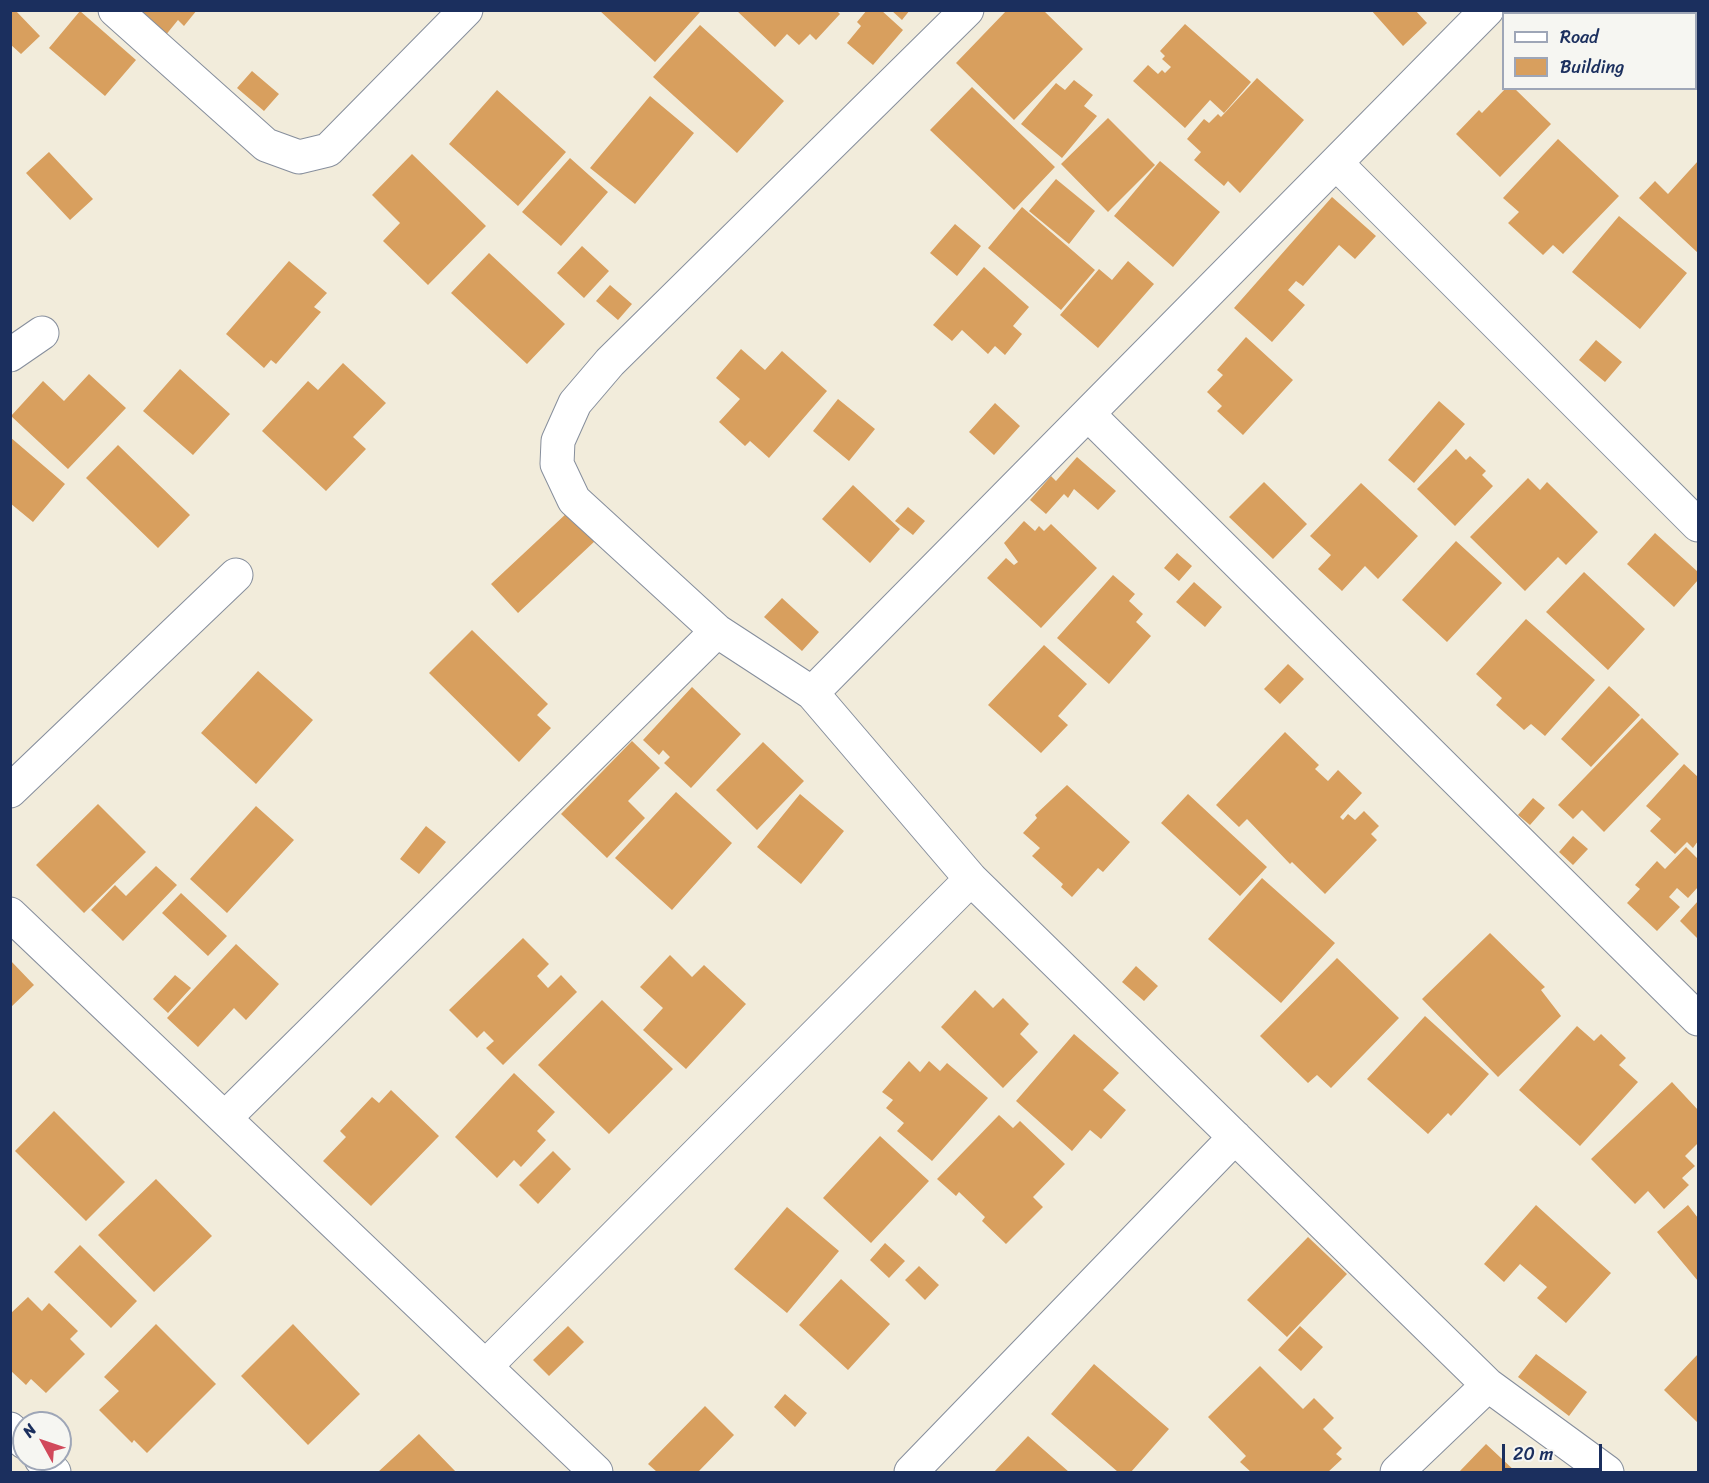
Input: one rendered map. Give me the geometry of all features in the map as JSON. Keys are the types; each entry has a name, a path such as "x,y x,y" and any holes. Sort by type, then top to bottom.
{"street":[{"path":"115,10 266,146 299,157 328,150 466,10"},
{"path":"967,10 610,362 575,403 558,441 557,464 574,500 717,631 812,693 971,879 1488,1386 1607,1473"},
{"path":"812,693 1487,10"},
{"path":"1337,164 1698,525"},
{"path":"10,355 42,333"},
{"path":"1088,414 1698,1019"},
{"path":"10,791 236,576"},
{"path":"225,1118 717,631"},
{"path":"486,1366 971,879"},
{"path":"10,914 596,1473"},
{"path":"911,1473 1235,1137"},
{"path":"1397,1473 1488,1386"}],"building":[{"path":"10,10 15,10 40,36 21,54 10,44"},
{"path":"136,10 197,10 184,26 178,20 165,36"},
{"path":"599,10 699,10 700,12 655,62"},
{"path":"736,10 836,10 840,14 816,40 810,34 799,45 787,34 775,47"},
{"path":"867,10 881,10 903,30 873,65 847,43 861,26 857,22"},
{"path":"891,10 910,10 902,20"},
{"path":"1007,10 1043,10 1083,49 1014,120 956,63"},
{"path":"1371,10 1415,10 1427,23 1403,46"},
{"path":"80,11 136,60 105,96 49,48"},
{"path":"1185,24 1251,82 1224,113 1210,100 1185,128 1133,81 1148,65 1158,74 1162,70 1165,73 1171,67 1162,59 1165,56 1160,51"},
{"path":"700,25 784,101 737,153 653,77"},
{"path":"252,71 279,94 264,111 237,88"},
{"path":"1257,78 1304,120 1240,193 1228,181 1224,186 1194,160 1201,152 1187,139 1204,119 1209,123 1218,114 1221,117"},
{"path":"1074,80 1093,95 1084,106 1097,116 1062,158 1021,124 1056,83 1065,90"},
{"path":"972,87 1055,167 1014,210 930,130"},
{"path":"497,90 566,152 518,206 449,144"},
{"path":"1504,90 1516,90 1551,124 1500,177 1456,134 1479,110 1482,113"},
{"path":"650,96 694,133 635,204 590,168"},
{"path":"1108,118 1155,165 1108,212 1061,164"},
{"path":"1558,139 1619,196 1563,254 1553,245 1543,255 1508,223 1519,212 1503,198"},
{"path":"49,152 93,199 70,220 26,173"},
{"path":"412,154 486,226 428,285 383,241 400,223 372,195"},
{"path":"570,158 608,192 561,246 522,212"},
{"path":"1160,161 1220,212 1173,267 1114,216"},
{"path":"1698,161 1698,253 1639,198 1655,181 1668,194"},
{"path":"1056,179 1095,211 1069,244 1029,211"},
{"path":"1332,197 1376,236 1355,259 1339,245 1303,286 1296,281 1288,290 1305,305 1272,342 1234,308"},
{"path":"1022,207 1095,270 1061,310 988,248"},
{"path":"1619,216 1687,273 1640,329 1572,272"},
{"path":"955,224 981,246 957,276 930,253"},
{"path":"582,246 609,271 584,298 557,273"},
{"path":"489,253 565,324 527,364 451,293"},
{"path":"289,261 327,293 314,307 321,312 276,364 271,360 264,368 226,334"},
{"path":"1128,261 1154,284 1098,348 1060,315 1099,269 1112,280"},
{"path":"984,267 1029,307 1013,326 1022,334 1005,355 995,346 988,354 962,330 952,341 933,325"},
{"path":"610,285 632,304 618,320 596,301"},
{"path":"1246,337 1293,380 1243,435 1217,411 1222,406 1207,392 1223,375 1217,370"},
{"path":"1596,340 1622,362 1605,382 1579,360"},
{"path":"741,349 765,370 782,351 827,391 769,458 750,441 745,446 719,422 740,399 716,378"},
{"path":"343,363 386,403 353,437 366,449 326,491 262,431 308,381 318,390"},
{"path":"180,369 230,414 193,455 143,411"},
{"path":"89,374 126,408 68,469 11,416 43,381 64,401"},
{"path":"838,399 875,429 849,461 813,431"},
{"path":"1439,401 1465,424 1414,483 1388,460"},
{"path":"995,403 1020,426 994,455 969,432"},
{"path":"10,437 65,484 33,522 10,503"},
{"path":"118,445 190,515 158,548 86,478"},
{"path":"1456,449 1466,460 1470,456 1486,471 1482,475 1493,486 1455,526 1417,489"},
{"path":"1077,457 1116,491 1098,510 1074,489 1068,498 1064,494 1046,514 1030,500 1051,476 1056,481"},
{"path":"1528,478 1540,490 1547,482 1598,532 1566,565 1558,557 1525,591 1470,537"},
{"path":"1264,482 1307,524 1273,559 1229,517"},
{"path":"1361,483 1418,536 1378,579 1365,566 1342,591 1318,569 1331,555 1310,536"},
{"path":"853,485 900,529 870,563 822,519"},
{"path":"908,507 925,521 913,535 895,521"},
{"path":"568,512 595,541 518,613 491,584"},
{"path":"1024,521 1035,531 1039,526 1044,531 1051,524 1097,568 1041,628 987,578 1006,558 1014,565 1018,562 1004,543"},
{"path":"1655,533 1698,572 1698,580 1674,607 1627,564"},
{"path":"1456,541 1502,583 1447,642 1402,600"},
{"path":"1177,553 1192,566 1179,581 1164,568"},
{"path":"1584,572 1645,629 1608,670 1546,612"},
{"path":"1113,575 1135,594 1129,601 1143,614 1136,622 1151,636 1109,684 1057,638"},
{"path":"1194,582 1222,607 1205,627 1176,602"},
{"path":"782,598 819,632 802,651 764,617"},
{"path":"1526,619 1595,680 1545,736 1531,724 1524,730 1496,705 1502,698 1476,674"},
{"path":"472,630 548,704 537,715 551,728 519,762 429,673"},
{"path":"1044,645 1087,684 1058,716 1068,725 1041,753 988,705"},
{"path":"1288,664 1304,679 1280,704 1264,689"},
{"path":"258,671 313,720 256,784 201,733"},
{"path":"1609,686 1640,715 1591,767 1561,739"},
{"path":"692,687 741,734 691,788 664,763 670,757 663,750 659,755 643,740"},
{"path":"1642,718 1679,754 1604,832 1582,810 1573,819 1558,805"},
{"path":"1285,732 1319,765 1315,769 1328,781 1338,770 1362,793 1340,817 1343,820 1348,814 1355,820 1364,811 1379,826 1371,834 1377,840 1325,894 1292,862 1290,864 1247,819 1239,827 1216,805"},
{"path":"632,741 660,768 628,801 645,818 607,858 561,814"},
{"path":"763,742 804,781 757,830 716,790"},
{"path":"1684,764 1698,777 1698,841 1693,848 1687,842 1675,854 1650,831 1661,819 1646,806"},
{"path":"1067,785 1130,842 1103,872 1098,868 1072,897 1061,887 1063,884 1032,856 1040,848 1023,833 1037,818 1035,815"},
{"path":"676,792 732,843 672,910 615,858"},
{"path":"800,794 844,831 801,884 757,847"},
{"path":"1188,794 1267,867 1240,896 1161,823"},
{"path":"1533,798 1545,808 1530,825 1518,815"},
{"path":"98,804 146,852 84,913 36,865"},
{"path":"256,806 294,840 227,913 190,879"},
{"path":"426,826 446,842 419,874 400,859"},
{"path":"1573,836 1588,849 1573,865 1559,852"},
{"path":"1686,847 1698,859 1698,887 1688,898 1677,888 1669,897 1680,907 1657,931 1627,903 1640,889 1635,885 1657,861 1665,869"},
{"path":"156,866 177,885 123,941 91,910 115,885 126,896"},
{"path":"1262,878 1335,943 1281,1003 1208,939"},
{"path":"181,893 227,936 208,956 162,913"},
{"path":"1698,901 1698,939 1680,921"},
{"path":"1490,933 1545,987 1541,990 1561,1016 1498,1077 1422,999"},
{"path":"523,938 549,964 537,976 548,988 561,975 577,992 503,1065 486,1048 494,1041 484,1031 477,1038 449,1010"},
{"path":"236,944 279,984 246,1020 234,1008 198,1047 167,1018"},
{"path":"670,955 692,977 704,965 746,1004 686,1069 643,1030 663,1008 640,987"},
{"path":"1337,958 1399,1018 1331,1088 1317,1075 1308,1083 1260,1036"},
{"path":"10,960 34,985 10,1008"},
{"path":"1136,966 1158,986 1144,1001 1122,982"},
{"path":"175,975 191,988 168,1013 153,999"},
{"path":"975,990 993,1008 1003,998 1029,1024 1020,1034 1038,1052 1003,1088 941,1027"},
{"path":"602,1000 673,1069 609,1134 538,1065"},
{"path":"1425,1016 1489,1074 1451,1116 1448,1113 1428,1134 1367,1079"},
{"path":"1577,1026 1594,1041 1601,1034 1626,1058 1619,1065 1638,1082 1580,1146 1519,1090"},
{"path":"1074,1034 1119,1073 1103,1090 1126,1110 1101,1139 1090,1130 1072,1151 1016,1101"},
{"path":"909,1061 920,1072 929,1061 940,1071 947,1063 988,1098 932,1161 897,1131 904,1123 886,1108 893,1100 882,1092"},
{"path":"514,1073 555,1112 537,1131 546,1140 521,1167 514,1160 497,1178 455,1137"},
{"path":"1672,1082 1698,1110 1698,1143 1685,1156 1695,1166 1682,1178 1689,1185 1664,1209 1648,1191 1635,1204 1591,1159"},
{"path":"391,1090 439,1136 371,1206 323,1161 346,1137 340,1131 372,1097 379,1103"},
{"path":"54,1111 125,1182 86,1221 15,1151"},
{"path":"999,1115 1013,1128 1020,1121 1065,1164 1033,1197 1043,1207 1006,1244 982,1221 985,1217 959,1192 956,1196 937,1179"},
{"path":"880,1136 929,1181 871,1243 823,1198"},
{"path":"553,1151 571,1169 538,1204 519,1185"},
{"path":"156,1179 212,1236 154,1292 98,1235"},
{"path":"1536,1205 1611,1273 1566,1323 1537,1298 1547,1287 1520,1264 1504,1282 1484,1264"},
{"path":"1688,1205 1698,1218 1698,1281 1657,1232"},
{"path":"787,1207 839,1251 787,1313 734,1269"},
{"path":"1308,1237 1347,1274 1287,1337 1247,1300"},
{"path":"885,1243 905,1261 889,1278 870,1260"},
{"path":"80,1245 137,1301 111,1328 54,1272"},
{"path":"919,1266 939,1285 925,1300 905,1280"},
{"path":"841,1279 890,1324 848,1370 799,1325"},
{"path":"28,1297 42,1311 49,1303 78,1331 70,1339 85,1354 46,1393 31,1379 26,1385 10,1370 10,1314"},
{"path":"156,1324 216,1384 147,1453 134,1440 132,1443 99,1410 119,1391 104,1377"},
{"path":"293,1324 360,1394 308,1445 241,1376"},
{"path":"568,1326 584,1342 549,1376 533,1360"},
{"path":"1300,1326 1323,1347 1301,1371 1278,1350"},
{"path":"1536,1354 1587,1392 1569,1416 1518,1377"},
{"path":"1698,1354 1698,1423 1664,1390"},
{"path":"1094,1364 1169,1429 1131,1472 1118,1472 1051,1414"},
{"path":"1260,1366 1303,1409 1314,1398 1334,1418 1323,1429 1342,1448 1336,1454 1342,1459 1328,1472 1251,1472 1240,1462 1246,1456 1208,1417"},
{"path":"785,1394 807,1413 795,1427 774,1407"},
{"path":"705,1406 734,1435 698,1472 657,1472 648,1464"},
{"path":"419,1434 456,1472 378,1472"},
{"path":"1028,1436 1069,1472 994,1472"},
{"path":"1486,1444 1516,1472 1459,1472"}]}
